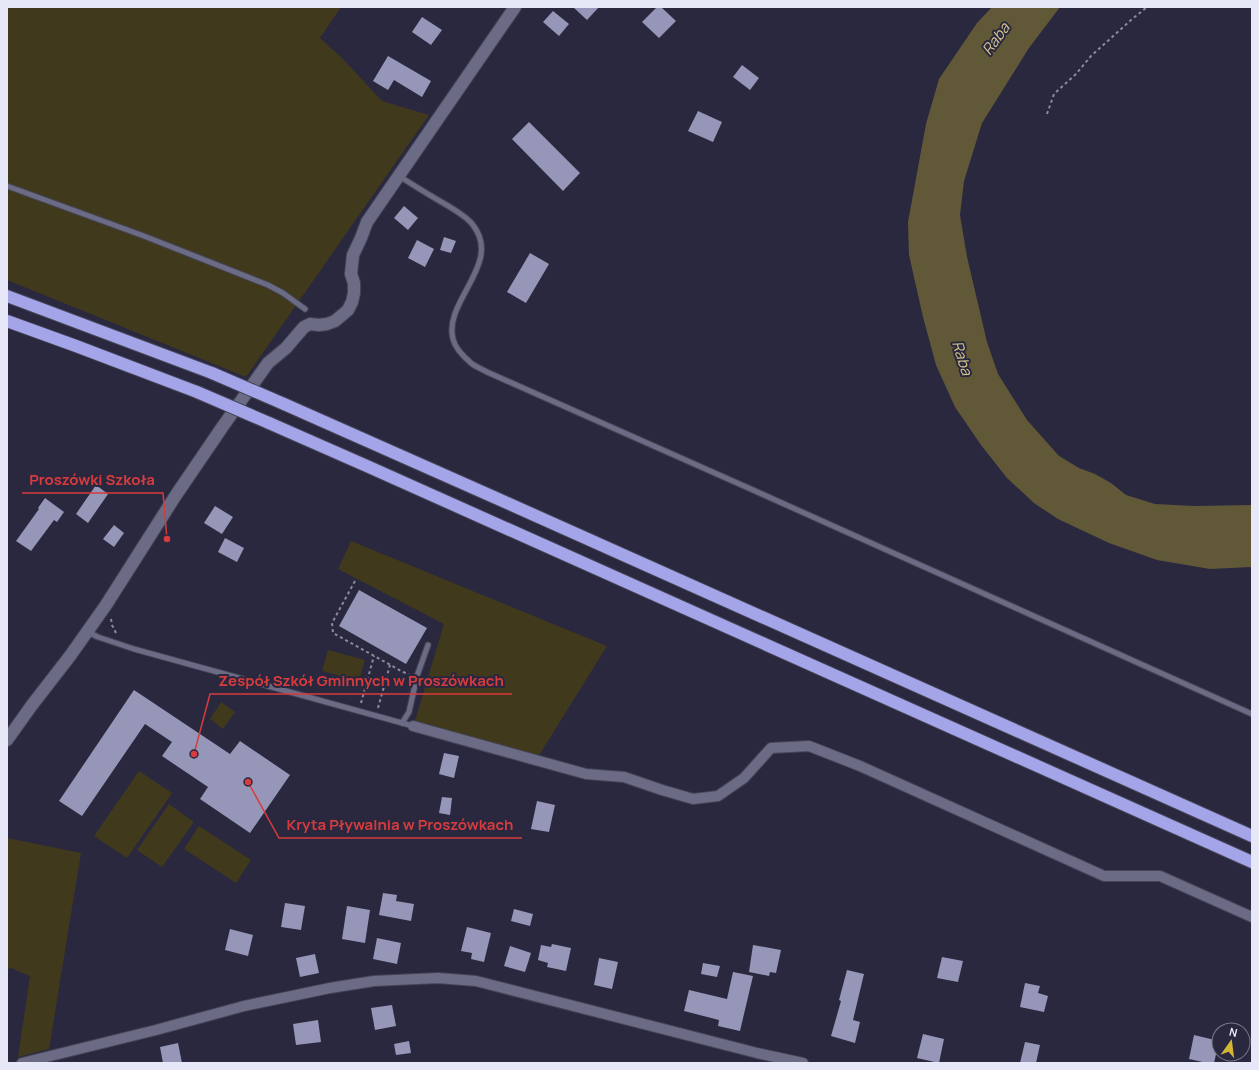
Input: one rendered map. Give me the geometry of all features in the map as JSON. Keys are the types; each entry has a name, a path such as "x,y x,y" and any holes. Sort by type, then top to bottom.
{"highway":[{"path":"7,296 212,373 284,404 1252,836"},
{"path":"7,321 197,392 269,423 1252,862"}],"main road":[{"path":"7,740 106,605 176,496 268,363 286,348 294,337 310,324 323,324 335,321 348,310 354,293 354,283 351,274 353,255 367,222 515,7"}],"street":[{"path":"413,726 586,774 624,777 693,799 718,796 744,778 771,748 809,746 860,766 1104,876 1160,876 1252,916"},
{"path":"22,1063 156,1030 244,1006 374,981 438,978 476,981 757,1053 803,1063"}],"lane":[{"path":"399,176 458,212 473,224 482,243 477,269 455,314 452,328 453,340 459,350 472,364 1252,714"},
{"path":"7,186 144,236 268,285 283,293 305,309"},
{"path":"87,631 98,637 134,649 413,726"},
{"path":"402,723 409,712 428,645"}],"path":[{"path":"1047,114 1054,94 1076,74 1091,56 1147,7"},
{"path":"356,581 332,623 333,633 403,672 418,676"},
{"path":"113,615 111,619 112,625 116,634 120,636"},
{"path":"359,711 374,656"},
{"path":"376,716 390,665"}],"shaded area":[{"path":"7,7 341,7 320,38 343,59 382,101 429,115 246,377 7,280"},
{"path":"351,541 607,646 538,757 414,724 444,624 338,569"},
{"path":"328,650 365,660 359,681 322,671"},
{"path":"221,702 235,712 223,729 210,719"},
{"path":"139,771 172,793 127,858 94,836"},
{"path":"169,804 194,822 162,867 137,850"},
{"path":"199,826 251,860 236,883 184,849"},
{"path":"7,838 81,853 49,1049 18,1057 30,976 11,968 7,969"}],"water":[{"name":"Raba","path":"992,7 1060,7 1029,48 982,123 964,181 960,215 967,257 987,342 998,374 1027,420 1059,456 1079,468 1095,474 1111,483 1126,495 1155,504 1195,506 1252,505 1252,567 1210,569 1157,560 1109,543 1058,519 1034,503 1007,478 981,445 955,407 936,365 923,317 909,255 908,222 926,124 939,79 977,23"}],"building":[{"path":"573,7 599,7 587,20"},
{"path":"657,7 661,7 676,21 659,38 642,22"},
{"path":"553,11 569,24 559,36 543,22"},
{"path":"422,17 442,30 431,45 412,32"},
{"path":"388,56 431,81 422,97 394,80 388,90 373,81"},
{"path":"742,65 759,78 750,90 733,77"},
{"path":"698,111 722,122 713,142 688,131"},
{"path":"529,122 580,173 563,191 512,139"},
{"path":"404,206 418,218 408,230 394,218"},
{"path":"444,237 456,241 451,253 440,250"},
{"path":"417,240 434,249 425,267 408,258"},
{"path":"530,253 549,264 526,303 507,292"},
{"path":"96,485 108,494 88,523 76,514"},
{"path":"45,498 64,512 57,522 54,520 31,551 16,541"},
{"path":"215,506 233,517 222,534 204,523"},
{"path":"114,525 124,533 114,547 103,539"},
{"path":"225,538 244,548 237,562 218,552"},
{"path":"359,590 427,628 406,664 339,626"},
{"path":"134,690 230,754 240,741 290,775 250,833 200,799 208,787 162,756 172,742 145,724 82,816 59,801"},
{"path":"444,753 459,756 454,778 439,774"},
{"path":"442,797 452,798 450,815 439,813"},
{"path":"537,801 555,805 549,832 531,829"},
{"path":"383,893 397,895 396,901 414,904 411,921 379,915"},
{"path":"285,903 305,906 301,930 281,927"},
{"path":"347,906 370,910 365,943 342,939"},
{"path":"514,909 533,914 530,926 511,921"},
{"path":"467,927 491,933 484,962 471,959 472,953 461,951"},
{"path":"230,929 253,935 248,956 225,950"},
{"path":"377,938 401,943 397,964 373,959"},
{"path":"552,944 571,948 566,971 547,967 548,963 538,960 541,945 551,947"},
{"path":"753,945 781,950 776,973 770,972 769,976 749,972"},
{"path":"510,946 531,953 525,972 504,966"},
{"path":"315,954 319,973 300,977 296,958"},
{"path":"942,957 963,961 958,982 937,978"},
{"path":"599,958 618,962 612,989 594,985"},
{"path":"703,963 720,966 717,977 701,974"},
{"path":"847,970 864,974 853,1020 860,1022 855,1043 831,1036 841,1001 839,1000"},
{"path":"733,972 753,976 740,1031 718,1026 719,1020 684,1011 689,990 727,999"},
{"path":"1025,983 1040,986 1038,993 1048,996 1044,1012 1020,1007"},
{"path":"392,1005 396,1026 375,1030 371,1008"},
{"path":"318,1020 321,1042 296,1045 293,1024"},
{"path":"923,1034 944,1039 939,1063 917,1058"},
{"path":"1194,1035 1211,1039 1211,1062 1214,1063 1189,1059"},
{"path":"409,1041 411,1053 396,1055 394,1044"},
{"path":"1025,1042 1040,1045 1036,1063 1020,1063"},
{"path":"178,1043 182,1063 163,1063 160,1047"}],"place":[{"name":"Proszówki Szkoła","path":"167,539"},
{"name":"Zespół Szkół Gminnych w Proszówkach","path":"194,754"},
{"name":"Kryta Pływalnia w Proszówkach","path":"248,782"}]}
